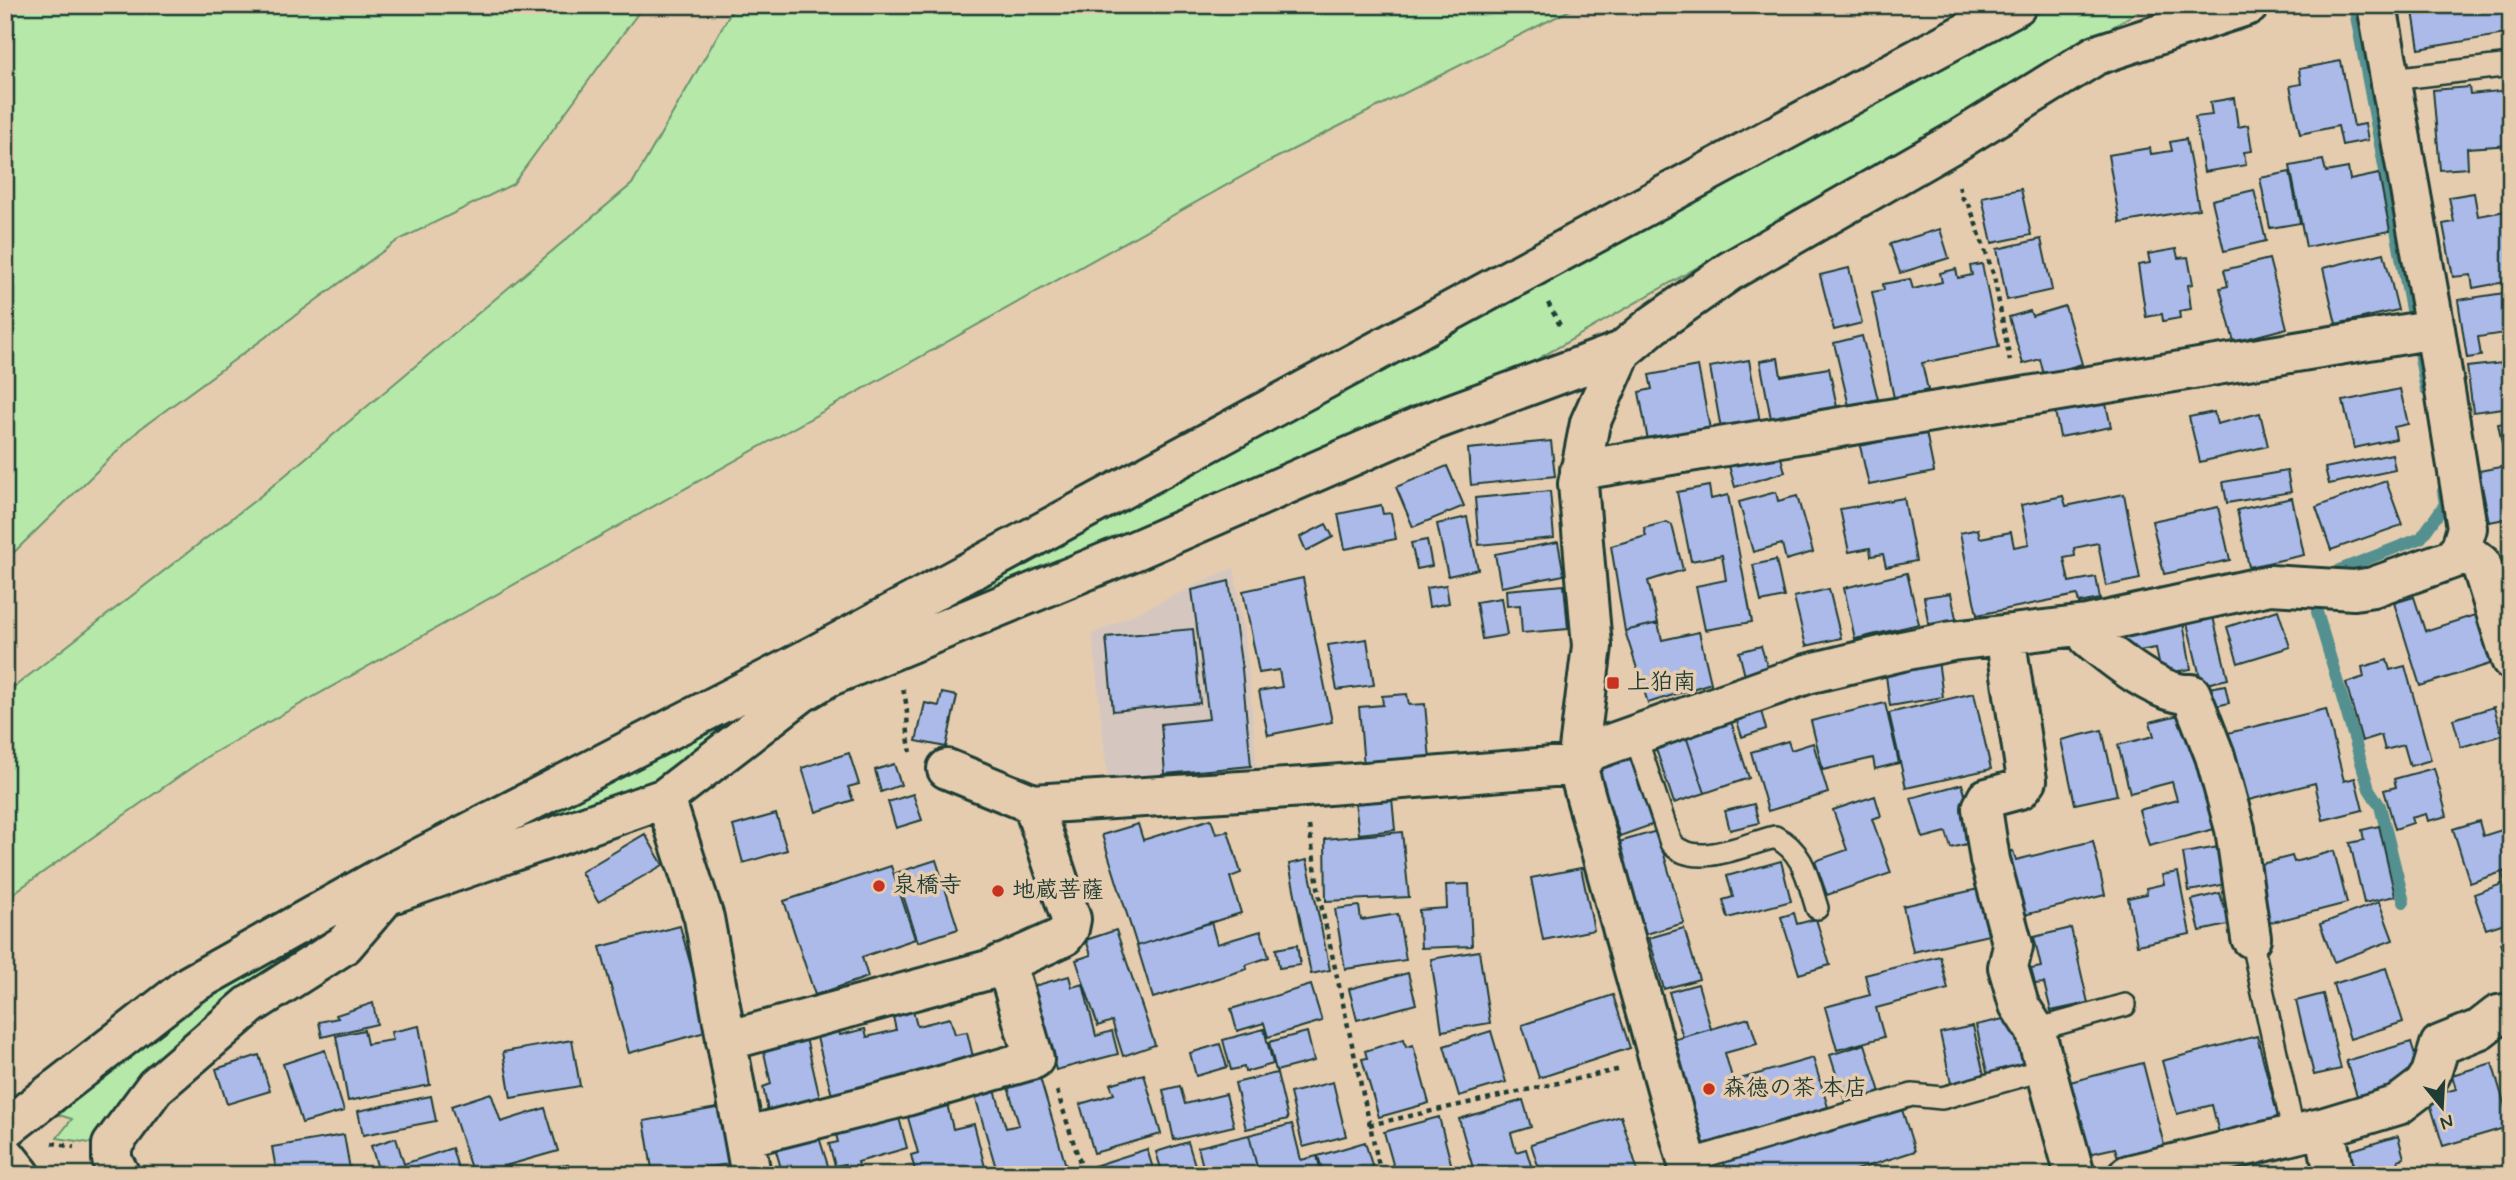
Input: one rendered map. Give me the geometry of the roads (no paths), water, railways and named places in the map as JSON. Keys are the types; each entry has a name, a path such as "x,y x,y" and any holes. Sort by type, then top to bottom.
{"main road":[{"path":"5,1129 190,985 822,665 1531,270 2017,5"},
{"path":"120,1175 112,1160 111,1145 155,1087 250,1005 344,945 382,888 665,799 801,693 822,665 892,648 1136,550 1432,421 1622,351 1653,325 1730,271 1955,142 2171,5"},
{"path":"2096,55 2249,5"},
{"path":"947,769 1033,804 1304,787 1577,765 1592,750 1807,674 1952,641 2087,625 2270,585 2354,590 2373,587 2433,568 2452,559 2461,548 2467,528 2421,331 2392,79 2377,5"},
{"path":"1580,470 2421,331"},
{"path":"1622,351 1590,423 1580,470 1578,496 1592,646 1577,765 1689,1168"},
{"path":"2461,548 2481,564 2511,660"},
{"path":"2087,625 2089,638 2122,665 2178,695 2192,694 2215,756 2235,828 2251,938"},
{"path":"2006,635 2027,780 2020,789 1987,798 1982,808 1990,860 2012,946 2008,967 2019,1005 2035,1030 2075,1175"},
{"path":"665,799 682,842 704,918 751,1175"},
{"path":"726,1041 1001,964 1063,937 1069,929 1071,919 1033,804"},
{"path":"744,1137 903,1097 1034,1059 1012,983 1001,964"},
{"path":"2128,1175 2384,1111 2412,1097 2431,1074 2440,1045 2480,1029 2498,1016 2511,1013"},
{"path":"2310,1131 2334,1175"},
{"path":"5,1154 21,1175"}],"lane":[{"path":"2392,79 2511,65"},
{"path":"1634,735 1671,843 1677,849 1697,857 1775,837 1787,842 1801,858 1817,908"},
{"path":"2251,938 2310,1131"},
{"path":"2035,1030 2124,1005"},
{"path":"1689,1168 1912,1095 1942,1098 2046,1069"}],"waterway":[{"path":"2355,11 2426,390"},
{"path":"2339,570 2421,538 2445,504 2443,491"},
{"path":"2317,612 2369,789 2380,806 2404,902"}],"place":[{"name":"上狛南","path":"1613,683"},
{"name":"泉橋寺","path":"879,886"},
{"name":"地蔵菩薩","path":"998,891"},
{"name":"森徳の茶 本店","path":"1709,1089"}]}
